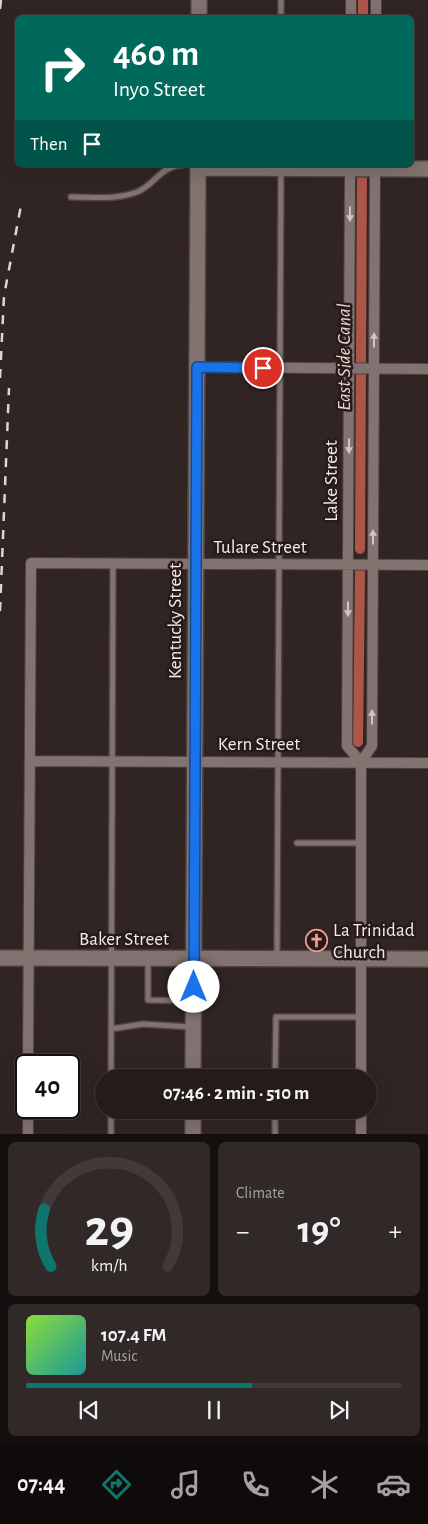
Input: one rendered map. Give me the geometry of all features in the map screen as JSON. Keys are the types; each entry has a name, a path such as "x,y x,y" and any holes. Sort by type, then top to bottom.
{"street":[{"path":"199,0 199,15"},
{"path":"351,0 351,15"},
{"path":"376,0 376,15"},
{"name":"Kentucky Street","path":"193,1069 197,367 196,167"},
{"path":"280,167 428,169"},
{"name":"Lake Street","path":"350,167 347,746 360,762"},
{"path":"361,1069 360,762 372,746 375,167"},
{"path":"197,367 428,369"},
{"name":"Tulare Street","path":"30,761 31,563 428,565"},
{"path":"28,1054 30,761"},
{"name":"Kern Street","path":"30,761 428,763"},
{"name":"Baker Street","path":"0,958 428,959"},
{"path":"28,1119 28,1134"},
{"path":"193,1119 193,1134"},
{"path":"361,1119 361,1134"}],"lane":[{"path":"281,0 281,15"},
{"path":"71,197 120,197 146,187 163,170 170,167"},
{"path":"277,960 280,167"},
{"path":"111,1069 113,563"},
{"path":"297,843 361,843"},
{"path":"148,959 148,1000 194,1001"},
{"path":"276,1069 276,1017 362,1017"},
{"path":"112,1029 143,1024 194,1027"},
{"path":"111,1119 111,1134"},
{"path":"275,1119 275,1134"}],"waterway":[{"name":"East Side Canal","path":"363,0 363,15"},
{"name":"East Side Canal","path":"360,549 362,167"},
{"name":"East Side Canal","path":"358,742 360,572"}],"railway":[{"path":"0,9 1,0"},
{"path":"0,378 4,296 22,200"},
{"path":"0,611 9,388"}],"place":[{"name":"La Trinidad Church","path":"317,941"}],"route":[{"path":"194,987 197,367 263,368"}]}
